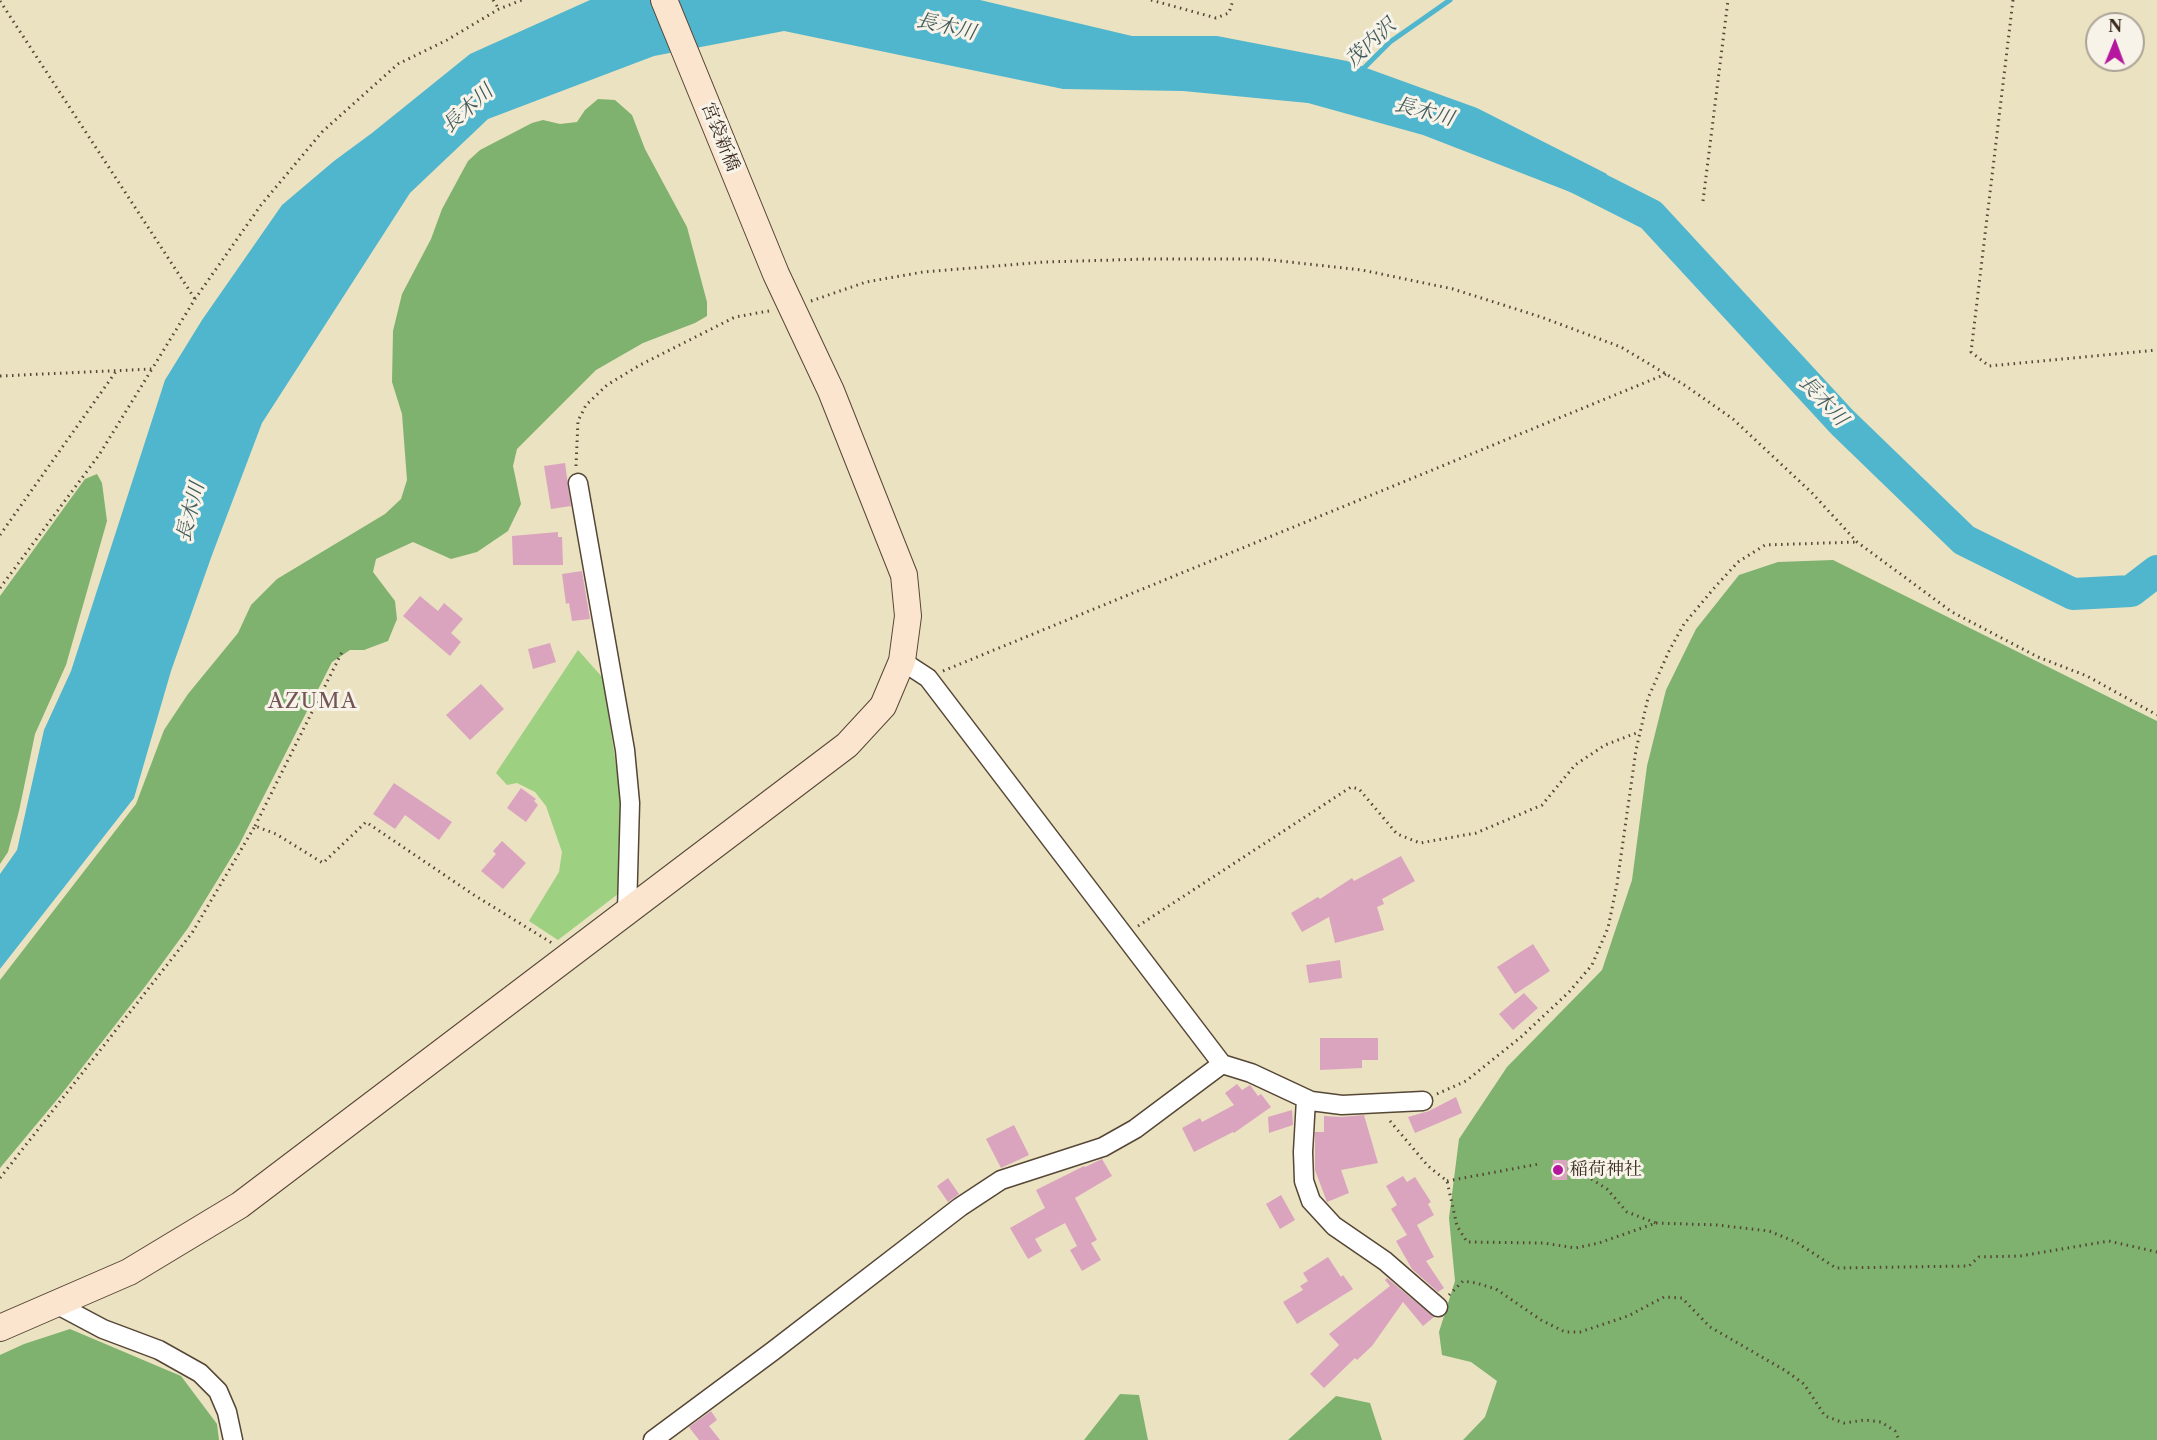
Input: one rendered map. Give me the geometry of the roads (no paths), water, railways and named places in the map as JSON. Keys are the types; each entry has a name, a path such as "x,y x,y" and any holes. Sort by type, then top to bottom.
{"street":[{"name":"宮袋新橋","path":"0,1328 129,1272 240,1205 847,745 883,706 902,661 908,616 904,575 831,390 776,274 664,0"},
{"path":"578,483 625,750 630,803 627,911"},
{"path":"902,661 928,678 1222,1064 1251,1073 1306,1099 1342,1104 1423,1101"},
{"path":"653,1440 960,1207 1001,1180 1103,1147 1135,1129 1222,1064"},
{"path":"1306,1099 1304,1181 1311,1201 1334,1226 1385,1261 1437,1307"},
{"path":"56,1304 103,1329 159,1350 200,1373 218,1391 233,1440"}],"water":[{"path":"590,0 980,0 1132,36 1217,36 1347,61 1477,108 1607,174 1596,202 1423,135 1308,103 1183,91 1063,89 784,31 654,56 488,119 410,193 262,423 171,671 134,798 0,969 0,874 17,850 44,730 71,671 165,380 202,320 282,205 470,54"}],"waterway":[{"name":"茂内沢","path":"1360,72 1390,42 1450,0"},
{"name":"長木川","path":"1564,171 1651,215 1842,422 1964,540 2073,594 2131,591 2157,571"}],"place":[{"name":"稲荷神社","path":"1558,1170"}],"district":[{"name":"AZUMA","path":"313,702"}]}
